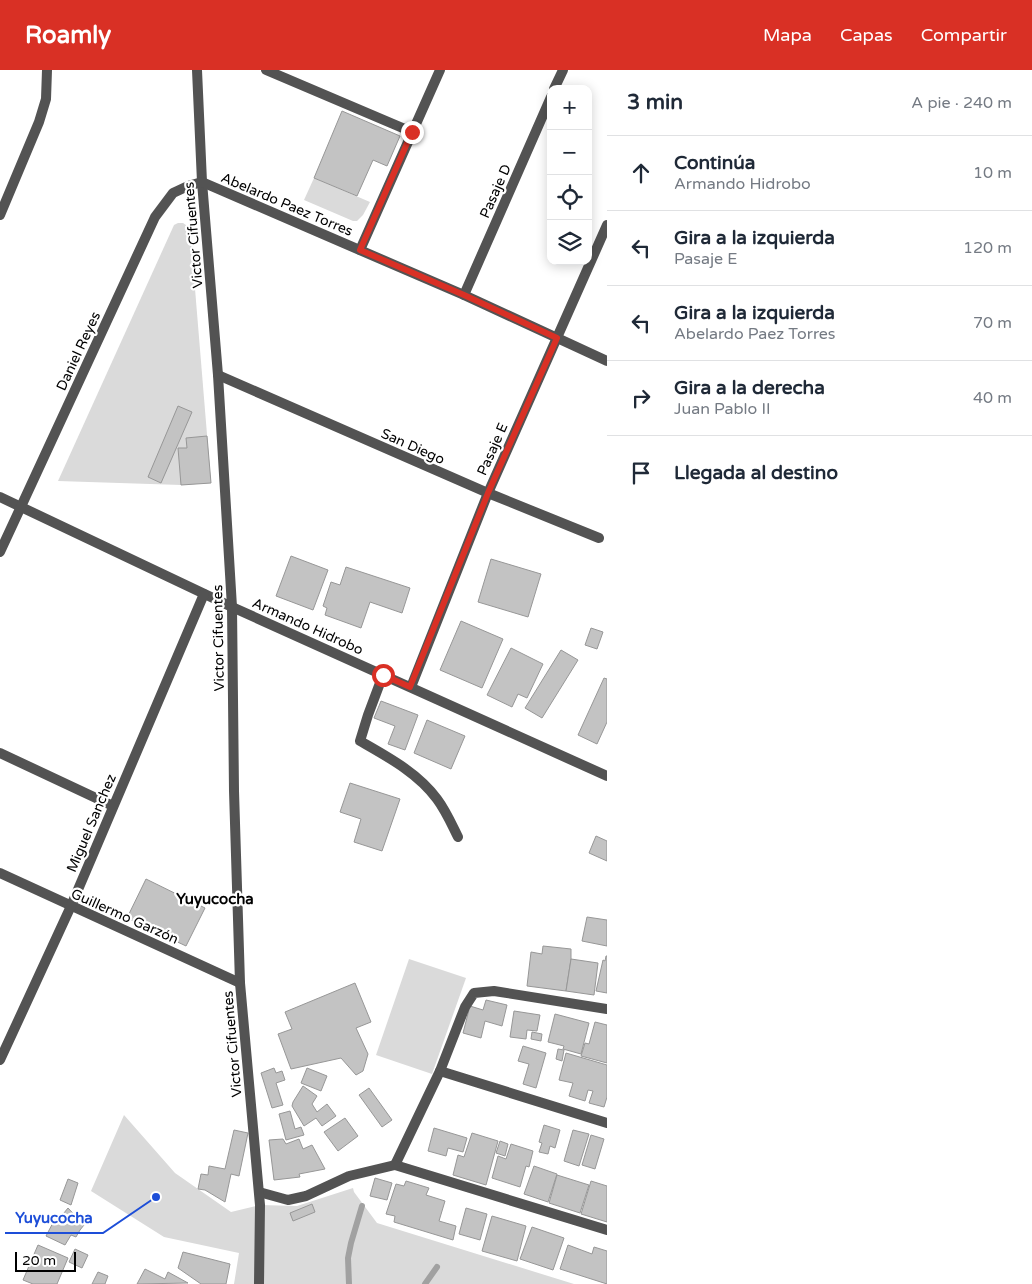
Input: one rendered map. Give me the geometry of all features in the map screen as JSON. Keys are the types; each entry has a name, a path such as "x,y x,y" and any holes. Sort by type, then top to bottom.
{"street":[{"path":"0,215 39,122 46,99 47,70"},
{"name":"Victor Cifuentes","path":"197,70 202,182 218,375 232,607 234,790 240,983 260,1206 260,1284"},
{"path":"266,70 412,132"},
{"path":"360,250 440,70"},
{"path":"556,85 563,70"},
{"name":"Pasaje D","path":"464,295 547,106"},
{"name":"Abelardo Paez Torres","path":"202,182 464,295 607,361"},
{"name":"Daniel Reyes","path":"0,552 155,217 173,193 202,182"},
{"name":"Pasaje E","path":"410,687 488,493 607,225"},
{"name":"San Diego","path":"218,375 488,493 599,538"},
{"name":"Armando Hidrobo","path":"0,497 232,607 606,774"},
{"name":"Miguel Sanchez","path":"0,1060 71,906 204,594"},
{"path":"383,675 360,741 398,763 418,779 437,799 458,837"},
{"path":"0,753 113,806"},
{"name":"Guillermo Garzón","path":"0,873 240,983"},
{"path":"395,1165 440,1071 465,1007 474,992 494,991 607,1009"},
{"path":"440,1071 607,1123"},
{"path":"259,1192 288,1200 306,1196 349,1176 395,1165 607,1230"}],"shaded area":[{"path":"314,178 370,202 363,215 357,221 353,221 304,200"},
{"path":"183,223 190,228 211,483 181,485 58,481 174,225"},
{"path":"409,959 466,978 432,1074 376,1055"},
{"path":"124,1115 175,1173 231,1212 260,1205 297,1206 353,1188 377,1223 574,1284 234,1284 239,1253 164,1237 91,1191"}],"building":[{"path":"342,111 400,136 387,166 373,160 357,196 314,178"},
{"path":"178,406 192,412 161,483 148,477"},
{"path":"207,436 211,483 181,485 178,448 187,448 186,438"},
{"path":"291,556 328,570 313,610 276,596"},
{"path":"491,559 541,574 528,617 478,602"},
{"path":"346,567 410,588 402,613 370,602 361,628 325,615 327,608 323,606 331,582 340,585"},
{"path":"461,621 503,639 482,688 440,670"},
{"path":"591,628 603,632 597,649 585,645"},
{"path":"511,648 543,664 527,698 518,694 512,707 487,695"},
{"path":"561,650 578,660 542,718 525,708"},
{"path":"604,678 607,679 607,722 597,744 578,735"},
{"path":"381,701 418,715 405,750 388,744 395,726 374,718"},
{"path":"427,720 465,736 451,769 414,753"},
{"path":"350,783 400,799 382,851 354,842 361,819 340,812"},
{"path":"596,836 607,841 607,861 589,853"},
{"path":"146,879 205,908 186,946 127,918"},
{"path":"587,917 607,920 607,946 582,941"},
{"path":"543,946 571,949 566,991 527,986 531,952 542,954"},
{"path":"606,956 607,993 596,991 603,960 605,961"},
{"path":"571,959 598,963 594,995 566,991"},
{"path":"355,983 371,1022 356,1028 368,1054 363,1071 356,1075 341,1058 291,1069 278,1034 292,1029 285,1012"},
{"path":"486,1000 507,1005 502,1026 485,1021 481,1038 463,1033 470,1006 483,1010"},
{"path":"514,1011 540,1015 537,1031 527,1030 526,1039 510,1037"},
{"path":"555,1014 589,1023 581,1054 563,1049 564,1046 548,1042"},
{"path":"595,1022 607,1025 607,1063 581,1056 585,1043 589,1044"},
{"path":"532,1032 542,1034 541,1041 531,1039"},
{"path":"523,1046 546,1053 536,1088 523,1084 529,1064 518,1061"},
{"path":"558,1049 564,1050 562,1061 556,1059"},
{"path":"566,1053 607,1065 607,1097 604,1107 589,1103 593,1091 588,1090 585,1101 569,1096 573,1083 559,1080"},
{"path":"274,1068 276,1073 282,1071 285,1080 276,1083 283,1105 272,1108 261,1073"},
{"path":"307,1068 327,1076 321,1091 301,1083"},
{"path":"303,1086 317,1096 312,1104 317,1112 327,1104 336,1116 322,1126 316,1118 304,1126 292,1106"},
{"path":"369,1088 392,1120 382,1127 359,1095"},
{"path":"290,1111 295,1129 301,1127 304,1135 286,1140 279,1114"},
{"path":"345,1118 358,1136 338,1151 324,1132"},
{"path":"544,1125 560,1130 555,1148 550,1146 548,1154 539,1152 542,1143 539,1142"},
{"path":"434,1128 467,1138 463,1152 448,1148 446,1156 428,1151"},
{"path":"234,1130 248,1133 239,1176 231,1174 225,1202 205,1190 198,1189 201,1174 208,1175 209,1166 225,1169"},
{"path":"573,1130 589,1134 579,1166 564,1161"},
{"path":"472,1133 498,1141 486,1185 453,1175 458,1155 464,1157"},
{"path":"591,1135 604,1139 595,1169 582,1165"},
{"path":"283,1139 286,1144 299,1139 303,1149 312,1145 325,1169 299,1174 300,1177 274,1180 269,1140"},
{"path":"500,1141 508,1144 505,1156 496,1153"},
{"path":"511,1144 533,1151 529,1167 526,1166 520,1187 492,1178 498,1156 506,1159"},
{"path":"534,1166 557,1174 548,1202 524,1194"},
{"path":"557,1175 589,1185 580,1213 549,1203"},
{"path":"375,1178 392,1183 387,1200 370,1196"},
{"path":"68,1179 78,1183 71,1205 60,1200"},
{"path":"406,1181 429,1188 426,1195 445,1201 439,1221 456,1226 453,1240 394,1222 395,1216 386,1214 396,1184 404,1186"},
{"path":"591,1181 607,1186 607,1222 581,1214"},
{"path":"312,1204 315,1212 293,1221 290,1213"},
{"path":"68,1208 84,1225 76,1237 71,1235 65,1245 46,1236 56,1217 59,1219"},
{"path":"466,1208 487,1214 480,1240 459,1234"},
{"path":"492,1216 526,1226 517,1261 482,1251"},
{"path":"532,1227 564,1238 553,1270 520,1259"},
{"path":"38,1245 68,1258 57,1284 33,1284 23,1280"},
{"path":"568,1245 592,1254 594,1247 607,1251 607,1284 560,1269"},
{"path":"75,1249 88,1255 82,1268 69,1262"},
{"path":"183,1252 230,1264 226,1284 201,1284 178,1268"},
{"path":"145,1269 165,1279 168,1272 188,1283 137,1284"},
{"path":"98,1272 108,1276 105,1284 92,1284"}],"waterway":[{"path":"349,1284 348,1258 362,1206"},
{"path":"425,1284 437,1267"}],"place":[{"name":"Yuyucocha","path":"156,1197"}],"district":[{"name":"Yuyucocha","path":"215,899"}],"route":[{"path":"383,675 410,687 488,493 557,338 360,250 412,132"}]}
